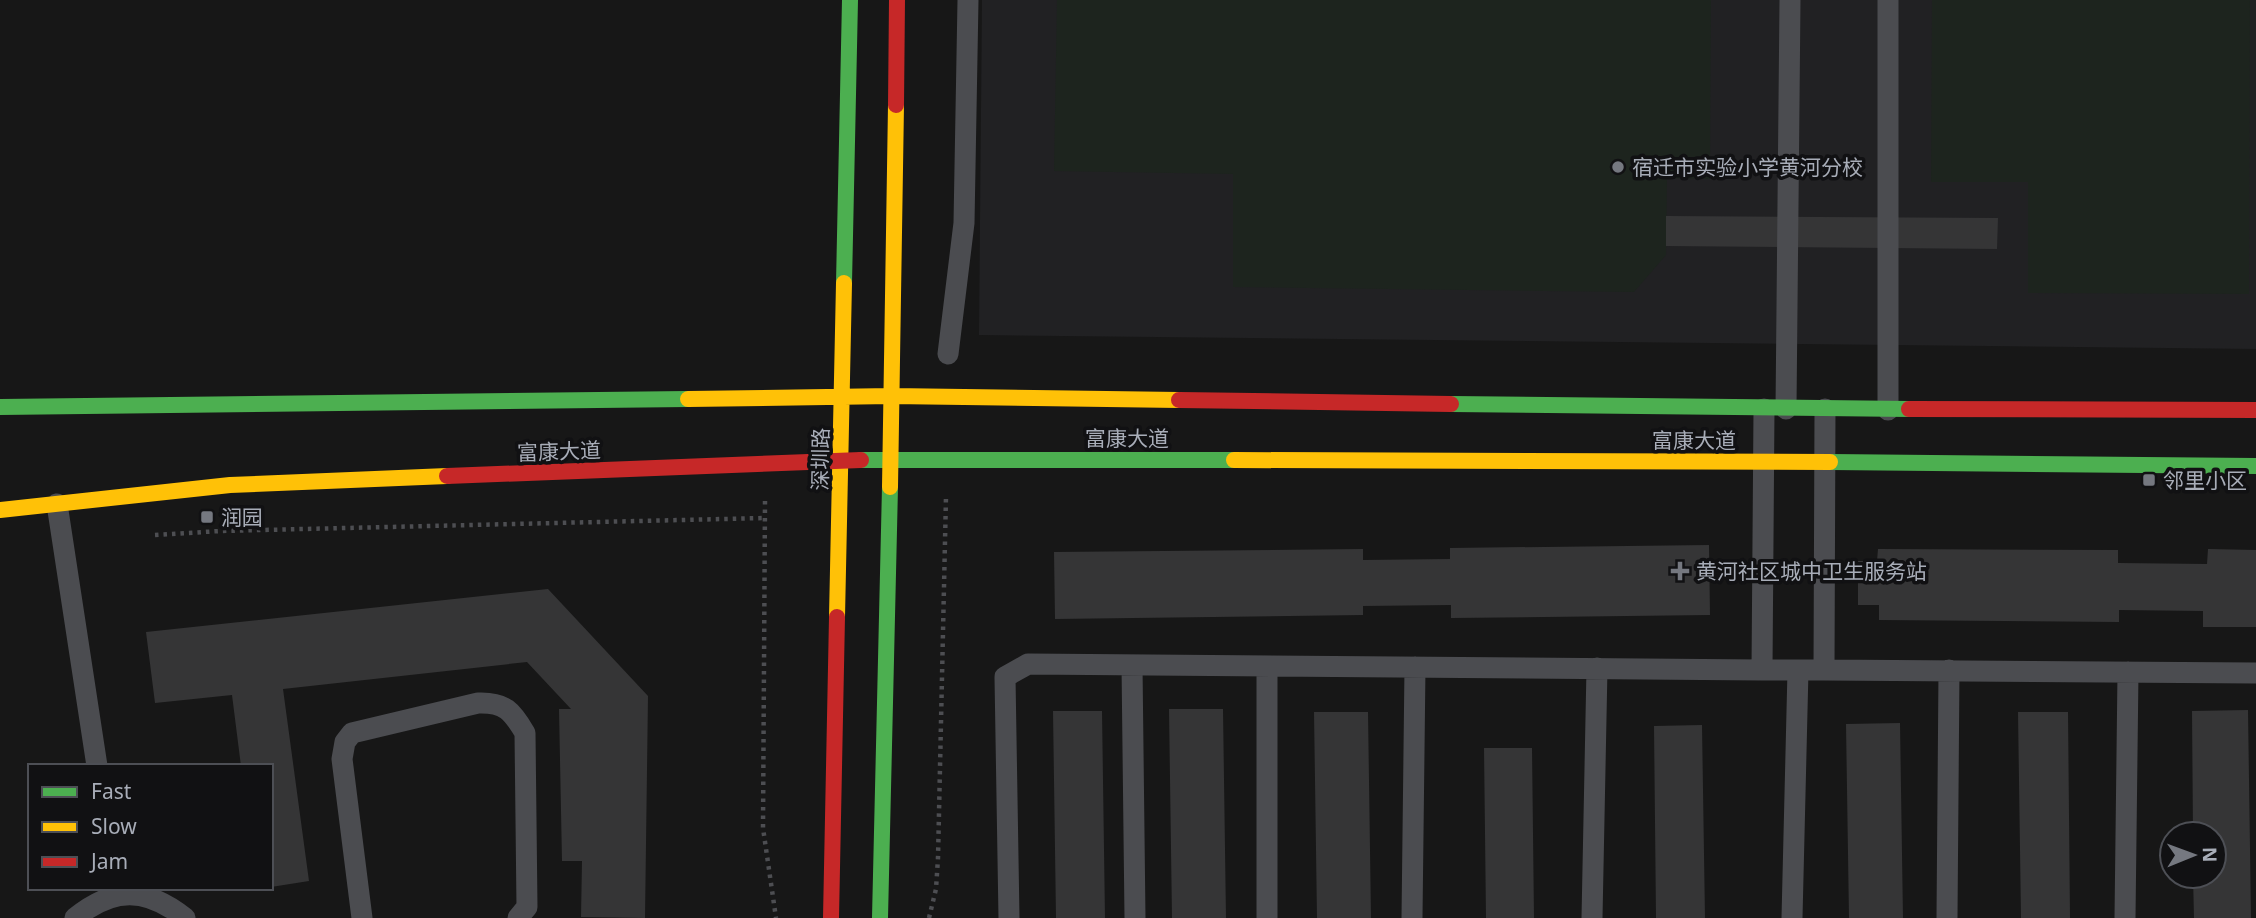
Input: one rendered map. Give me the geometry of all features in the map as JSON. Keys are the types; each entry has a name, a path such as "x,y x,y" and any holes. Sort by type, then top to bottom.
{"street":[{"name":"深圳路","path":"831,918 850,0"},
{"path":"880,918 891,459 897,0"},
{"name":"富康大道","path":"0,407 892,396 1764,409 2256,410"},
{"name":"富康大道","path":"0,510 230,485 891,459 1824,461 2256,466"}],"lane":[{"path":"948,354 964,223 968,0"},
{"path":"1786,409 1790,0"},
{"path":"1888,0 1888,410"},
{"path":"1762,670 1764,409"},
{"path":"1824,670 1825,409"},
{"path":"57,504 97,764"},
{"path":"1009,918 1005,677 1028,664 2256,673"},
{"path":"1132,664 1135,918"},
{"path":"1266,918 1267,666"},
{"path":"1412,918 1415,667"},
{"path":"1592,918 1597,668"},
{"path":"1792,918 1798,670"},
{"path":"1947,918 1949,670"},
{"path":"2126,918 2128,672"},
{"path":"362,918 342,759 345,742 352,733 478,703 496,702 514,716 525,733 527,907 518,918"},
{"path":"75,918 93,904 117,892 144,896 168,904 185,918"}],"path":[{"path":"929,918 936,889 939,858 946,459"},
{"path":"765,463 763,828 776,918"},
{"path":"142,536 220,531 765,519"}],"shaded area":[{"name":"宿迁市实验小学黄河分校","path":"982,0 2256,0 2256,349 979,335"},
{"path":"1057,0 1711,0 1710,179 1667,178 1666,255 1634,292 1233,287 1233,174 1054,171"},
{"path":"1932,0 2250,0 2249,294 2028,293 2028,182 1931,182"}],"building":[{"path":"1666,216 1998,218 1997,249 1666,246"},
{"path":"1709,545 1710,615 1451,618 1451,605 1363,606 1363,615 1055,619 1054,552 1363,549 1363,560 1450,559 1450,548"},
{"path":"1878,549 2118,550 2118,563 2207,564 2208,549 2256,550 2256,627 2203,627 2203,611 2119,610 2119,622 1879,620 1879,605 1858,605 1858,561 1877,561"},
{"path":"548,589 648,696 645,918 581,917 582,861 562,861 559,709 571,709 527,662 283,689 309,881 273,887 273,764 241,764 232,695 155,703 146,632"},
{"path":"1169,709 1223,709 1226,918 1172,918"},
{"path":"2248,710 2251,918 2194,918 2193,890 2228,890 2228,820 2193,820 2192,711"},
{"path":"1053,711 1102,711 1105,918 1056,918"},
{"path":"1314,712 1368,712 1371,918 1317,918"},
{"path":"2018,712 2068,712 2070,918 2021,918"},
{"path":"1900,723 1903,918 1849,918 1846,724"},
{"path":"1702,725 1705,918 1656,918 1654,726"},
{"path":"1484,748 1532,748 1534,918 1486,918"}],"traffic: fast":[{"path":"844,283 850,0"},
{"path":"0,407 688,399"},
{"path":"1451,404 1909,409"},
{"path":"861,460 1234,460"},
{"path":"1830,462 2256,466"},
{"path":"880,918 890,487"}],"traffic: slow":[{"path":"890,487 896,105"},
{"path":"837,617 844,283"},
{"path":"688,399 892,396 1179,400"},
{"path":"1234,460 1830,462"},
{"path":"0,510 230,485 447,476"}],"traffic: jam":[{"path":"896,105 897,0"},
{"path":"1179,400 1451,404"},
{"path":"1909,409 2256,410"},
{"path":"447,476 861,460"},
{"path":"831,918 837,617"}],"place":[{"name":"宿迁市实验小学黄河分校","path":"1618,167"},
{"name":"邻里小区","path":"2149,480"},
{"name":"润园","path":"207,517"},
{"name":"黄河社区城中卫生服务站","path":"1680,571"}]}
